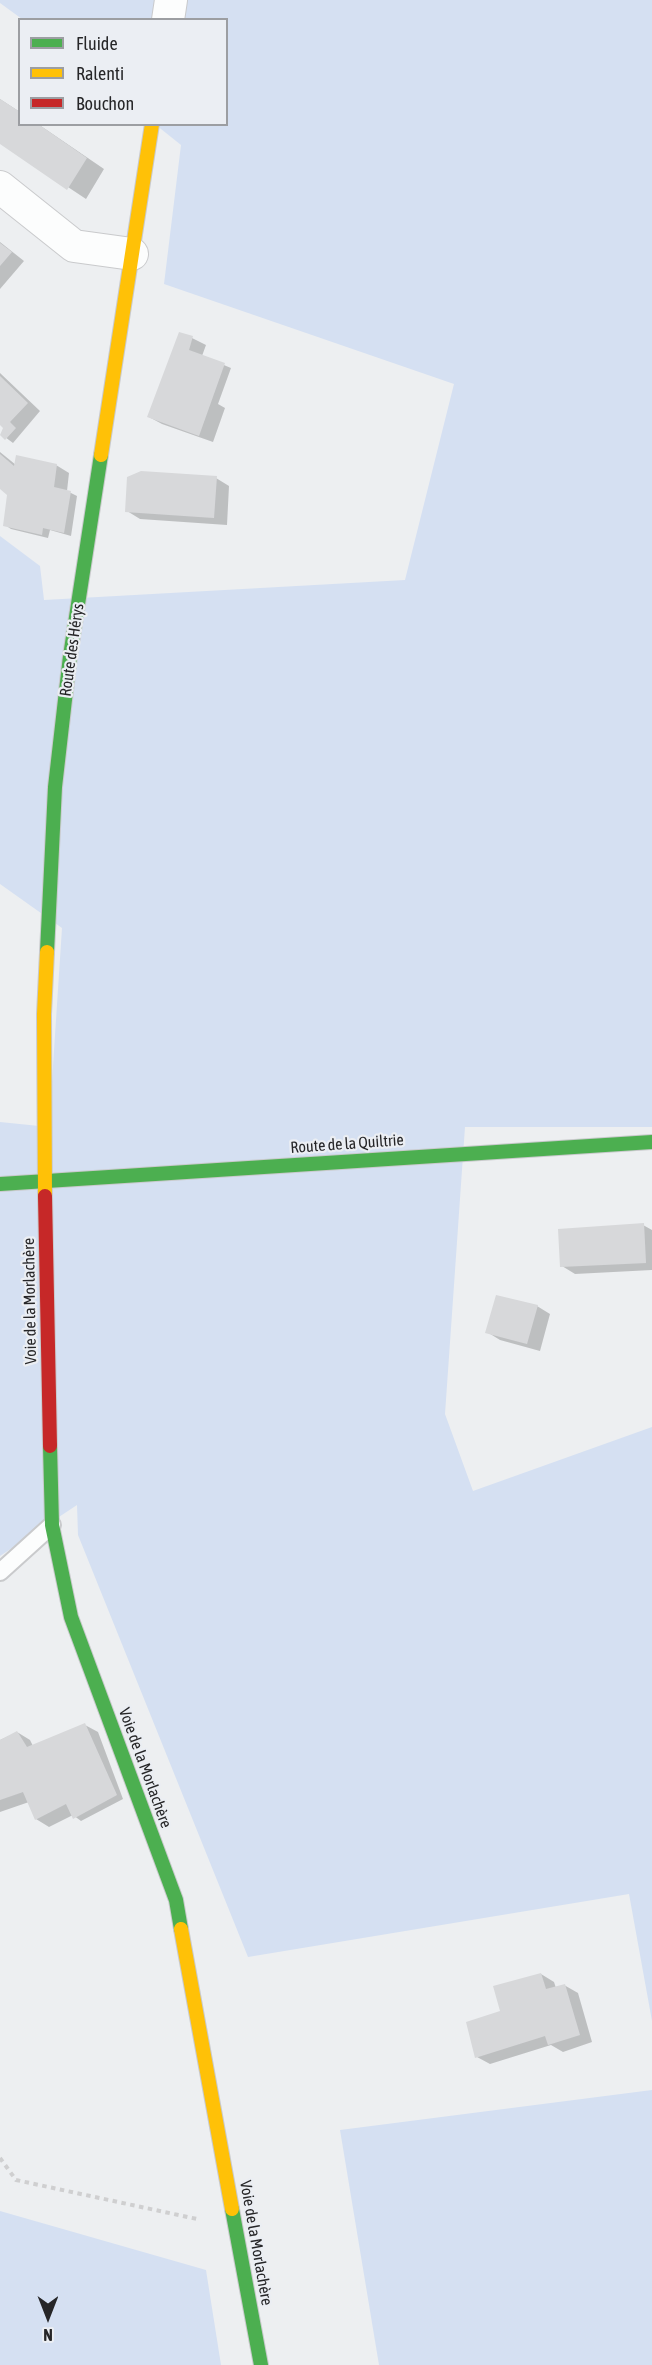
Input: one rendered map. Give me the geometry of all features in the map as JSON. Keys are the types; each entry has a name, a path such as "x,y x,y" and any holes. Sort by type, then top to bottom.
{"street":[{"path":"168,18 171,0"},
{"name":"Route des Hérys","path":"45,1180 44,1014 56,787 70,656 152,126"},
{"path":"0,187 74,246 132,254"},
{"name":"Route de la Quiltrie","path":"0,1184 652,1142"},
{"name":"Voie de la Morlachère","path":"45,1180 52,1525 71,1617 176,1900 261,2365"}],"lane":[{"path":"0,1572 52,1525"}],"path":[{"path":"0,2158 16,2180 236,2228"}],"shaded area":[{"path":"0,0 652,0 652,1127 465,1127 445,1414 473,1491 652,1427 652,2021 629,1894 248,1957 78,1535 77,1505 0,1556 0,1122 49,1127 62,928 0,884 0,536 40,566 44,600 405,580 454,384 164,284 181,145 157,126 228,126 228,18 21,18 0,3"},
{"path":"652,2090 652,2365 379,2365 340,2130"},
{"path":"0,2211 206,2270 221,2365 0,2365"}],"building":[{"path":"0,99 18,111 18,126 41,126 87,158 67,190 0,144"},
{"path":"0,243 12,252 0,266"},
{"path":"179,332 193,336 189,350 225,363 199,436 147,417"},
{"path":"0,376 28,403 10,422 16,428 5,440 0,435 3,428 0,425"},
{"path":"0,454 14,466 16,455 57,464 54,487 71,491 64,533 43,528 42,535 3,526 7,495 0,489"},
{"path":"141,471 217,476 214,518 125,512 127,477"},
{"path":"644,1223 646,1263 560,1267 558,1229"},
{"path":"496,1295 538,1305 527,1344 485,1333"},
{"path":"85,1723 117,1795 73,1819 66,1804 35,1820 23,1792 0,1800 0,1740 17,1731 27,1747"},
{"path":"541,1973 546,1989 565,1984 580,2035 548,2045 545,2036 475,2058 466,2022 500,2011 493,1986"}],"traffic: fast":[{"path":"47,952 55,787 70,656 101,455"},
{"path":"0,1184 652,1142"},
{"path":"50,1446 52,1525 71,1617 176,1900 181,1929"},
{"path":"232,2209 261,2365"}],"traffic: slow":[{"path":"101,455 152,126"},
{"path":"45,1196 44,1014 47,952"},
{"path":"181,1929 232,2209"}],"traffic: jam":[{"path":"45,1196 50,1446"}]}
